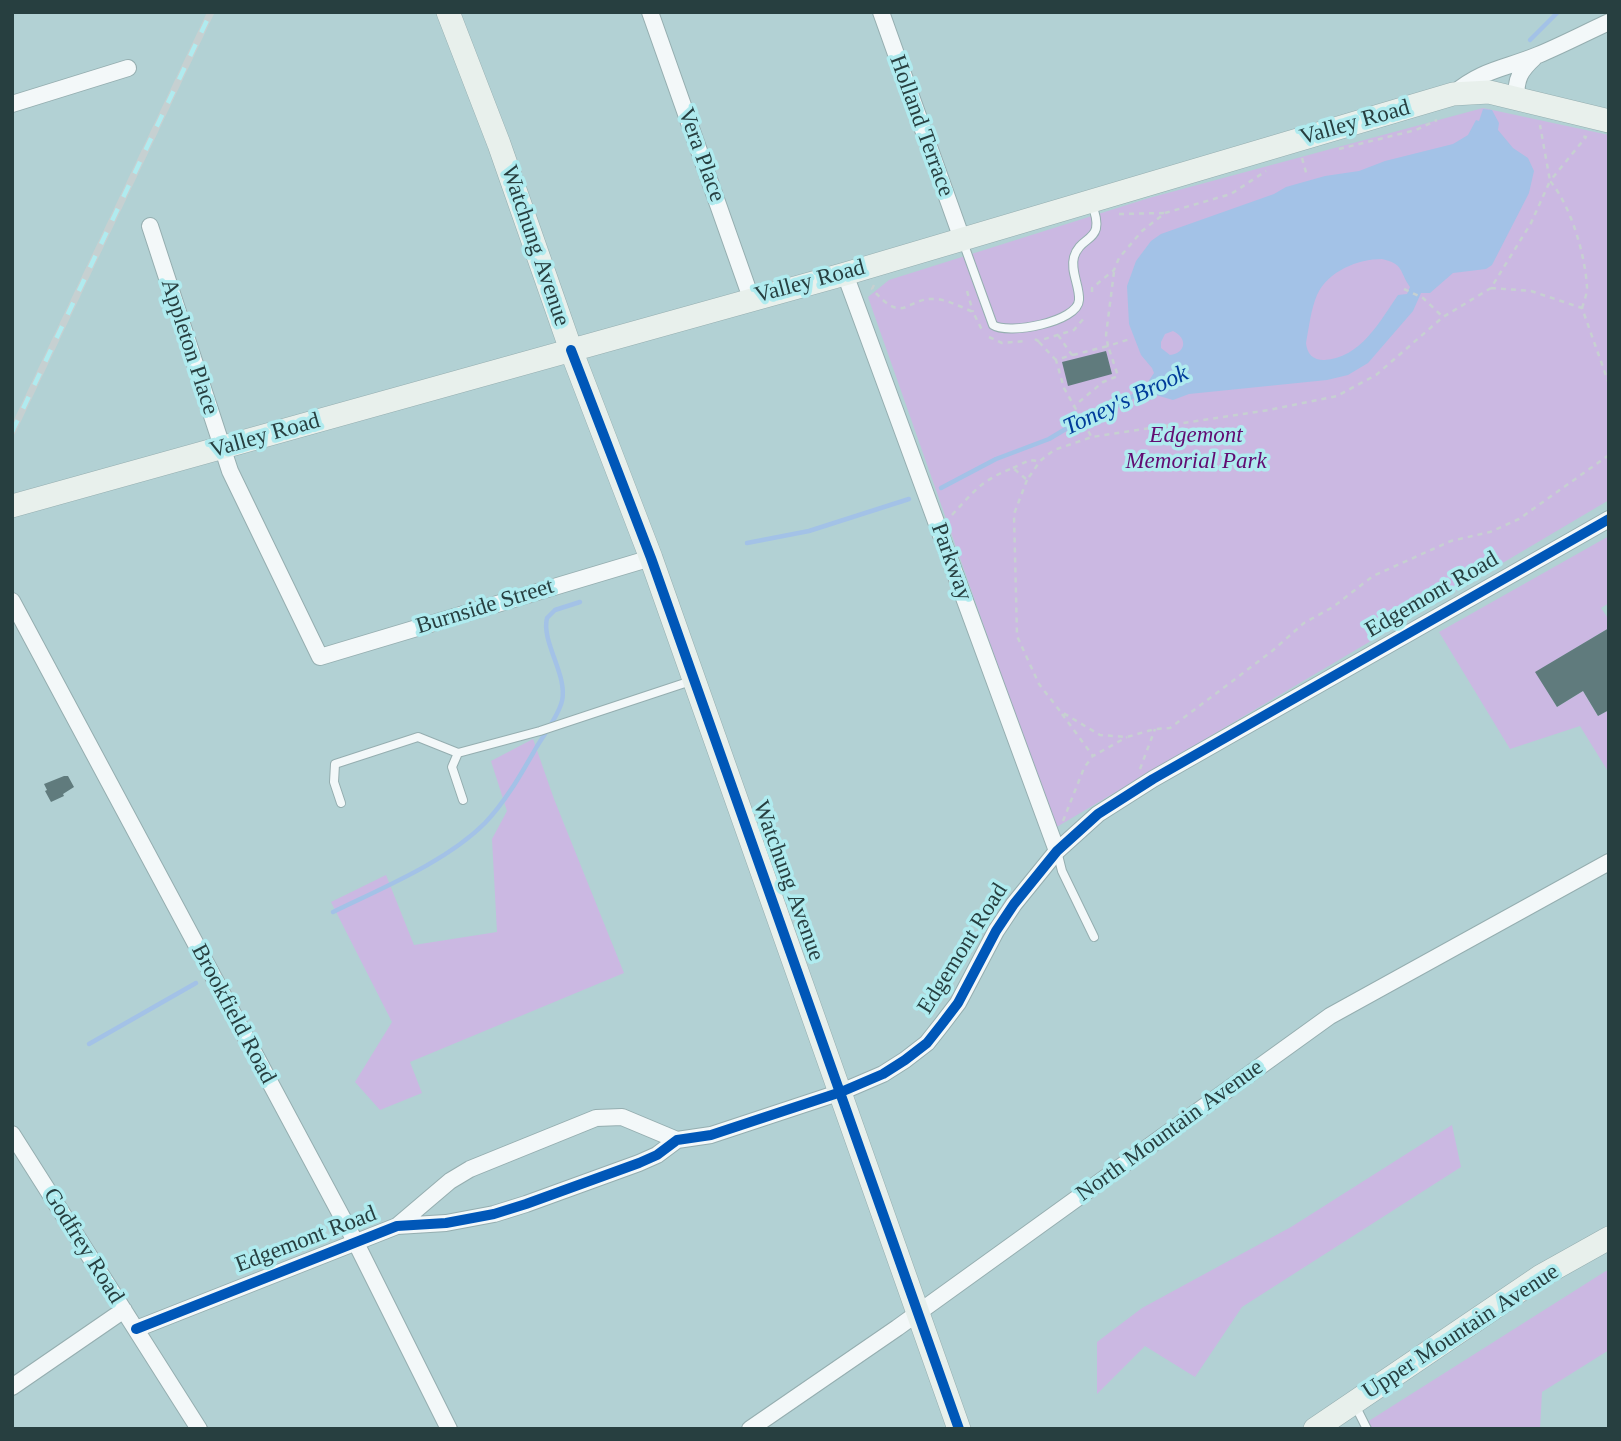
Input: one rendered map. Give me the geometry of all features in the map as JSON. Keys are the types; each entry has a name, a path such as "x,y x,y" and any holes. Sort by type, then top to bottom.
{"main road":[{"name":"Watchung Avenue","path":"448,12 499,144 571,350 651,558 959,1429"},
{"name":"Valley Road","path":"12,506 751,298 845,274 1453,94 1489,92 1609,121"},
{"name":"Upper Mountain Avenue","path":"1315,1429 1541,1276 1609,1238"}],"street":[{"name":"Vera Place","path":"650,12 751,298"},
{"name":"Holland Terrace","path":"881,12 962,239"},
{"path":"1453,94 1470,80 1536,56 1609,22"},
{"path":"1517,97 1516,85 1520,74 1536,56"},
{"path":"12,104 128,68"},
{"name":"Appleton Place","path":"150,226 230,471 320,657"},
{"name":"Parkway","path":"845,274 1056,851"},
{"name":"Edgemont Road","path":"397,1226 446,1223 526,1205 648,1159 677,1140 711,1135 841,1093 883,1074 927,1042 958,1003 980,959 1014,904 1056,851 1098,814 1153,779 1609,519"},
{"name":"Burnside Street","path":"320,657 651,558"},
{"name":"Brookfield Road","path":"12,601 356,1243 449,1429"},
{"name":"North Mountain Avenue","path":"750,1429 918,1313 1330,1016 1609,862"},
{"name":"Edgemont Road","path":"136,1329 397,1226 450,1181 470,1169 596,1118 622,1117 677,1140"},
{"name":"Godfrey Road","path":"12,1134 198,1429"},
{"path":"12,1387 124,1311"}],"lane":[{"path":"962,239 993,325 998,329 1019,329 1063,317 1074,312 1079,300 1073,262 1074,255 1092,237 1095,230 1096,215 1090,201"},
{"path":"341,803 334,782 335,764 418,737 458,753 553,727 694,680"},
{"path":"458,753 452,767 463,800"},
{"path":"1056,851 1062,871 1094,937"},
{"path":"1354,1403 1367,1429"}],"path":[{"path":"1334,151 1416,130 1438,119"},
{"path":"1539,120 1550,181 1569,213 1582,258 1587,290 1582,309 1609,384"},
{"path":"1093,756 1039,684 1017,636 1014,514 1027,480 1040,461 1054,450 1091,437 1269,410 1337,396 1376,375 1443,317 1491,288 1531,223 1550,181 1586,137 1574,133"},
{"path":"1307,176 1302,158 1312,156"},
{"path":"1118,214 1165,213 1231,194 1266,170"},
{"path":"1075,409 1103,382 1118,376 1106,335 1114,270 1119,258 1142,231 1165,213"},
{"path":"1092,288 1114,270"},
{"path":"1087,277 1092,288 1092,301"},
{"path":"1491,288 1531,291 1582,309"},
{"path":"872,289 881,300 894,308 903,309 934,299 973,312"},
{"path":"1404,289 1423,298 1443,317"},
{"path":"966,290 981,330 995,341 1012,344 1035,338 1056,360 1064,388 1091,437"},
{"path":"1038,341 1074,330 1088,312"},
{"path":"1058,335 1072,355"},
{"path":"1056,360 1130,340"},
{"path":"1063,821 1084,768 1093,756 1127,737 1154,729 1170,728 1271,652 1304,623 1333,607 1373,576 1451,541 1490,532 1518,519 1609,455"},
{"path":"936,522 951,517 973,491 989,478 1030,460 1040,461"},
{"path":"1013,468 1027,480"},
{"path":"1060,711 1100,735 1127,737"},
{"path":"1137,778 1154,729"}],"green space":[{"name":"Edgemont Memorial Park","path":"1483,108 1609,135 1609,500 1055,828 868,297 889,280 1149,198"},
{"path":"1609,536 1609,603 1601,608 1609,620 1609,628 1536,672 1557,707 1583,691 1598,716 1609,710 1609,773 1580,726 1510,749 1439,632"},
{"path":"533,739 554,799 624,973 410,1062 422,1093 380,1110 355,1082 392,1022 331,902 386,875 414,945 497,932 492,839 507,811 491,761"},
{"path":"1452,1125 1461,1167 1242,1307 1195,1377 1145,1346 1097,1394 1097,1342 1142,1308 1291,1227"},
{"path":"1609,1269 1609,1350 1542,1392 1540,1429 1356,1429"}],"water":[{"path":"1483,109 1492,110 1499,123 1498,130 1513,148 1528,158 1534,171 1529,193 1492,265 1486,269 1453,273 1430,293 1421,293 1413,311 1368,363 1348,375 1327,380 1189,394 1173,400 1142,391 1154,373 1141,355 1129,324 1127,286 1136,261 1151,241 1161,234 1274,194 1286,187 1325,176 1359,171 1385,161 1453,144 1468,135 1476,120 1479,121","holes":["1382,259 1394,263 1400,269 1410,287 1407,294 1398,295 1368,336 1349,353 1324,360 1314,358 1306,343 1313,306 1322,287 1328,279 1345,268 1363,261","1173,331 1181,337 1183,345 1179,351 1170,355 1161,348 1161,342 1165,334"]}],"building":[{"path":"1106,351 1112,374 1068,386 1062,362"},
{"path":"1609,628 1609,710 1598,716 1583,691 1557,707 1535,672"},
{"path":"68,776 74,787 51,802 44,784"}],"waterway":[{"name":"Toney's Brook","path":"1530,40 1558,12"},
{"name":"Toney's Brook","path":"941,488 996,459 1049,439 1089,415 1118,405 1144,390"},
{"name":"Toney's Brook","path":"747,543 809,531 909,499"},
{"name":"Toney's Brook","path":"333,912 413,873 452,850 485,823 500,806 554,719 562,701 563,691 548,637 547,618 555,610 580,602"},
{"name":"Toney's Brook","path":"89,1044 196,983"}],"railway":[{"path":"12,432 211,12"}],"cycle path":[{"path":"571,350 651,558 959,1429"},
{"path":"136,1329 397,1226 446,1223 494,1214 526,1204 639,1163 657,1155 677,1140 711,1135 841,1092 883,1074 927,1043 958,1003 996,931 1014,904 1057,851 1098,814 1153,779 1609,519"}]}
